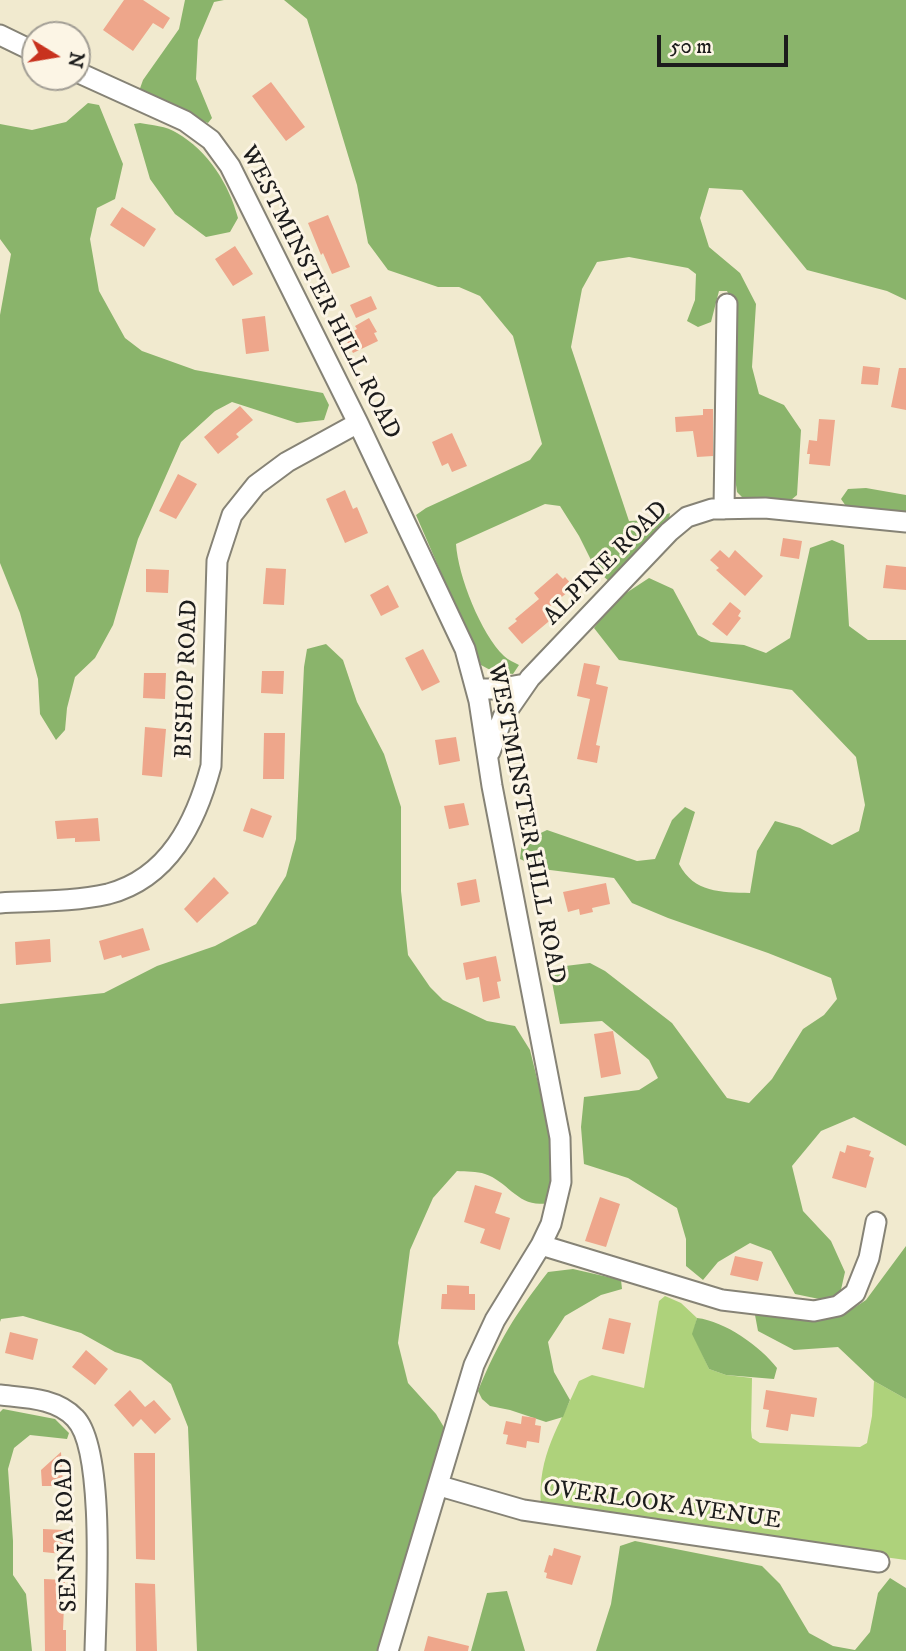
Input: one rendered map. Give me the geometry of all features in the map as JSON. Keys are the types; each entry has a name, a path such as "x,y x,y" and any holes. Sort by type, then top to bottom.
{"street":[{"path":"0,35 21,45"},
{"name":"WESTMINSTER HILL ROAD","path":"91,79 128,98 185,121 203,133 218,148 242,187 358,423 465,649 476,690 560,1138 561,1182 558,1200 541,1245 495,1320 467,1387 440,1486 388,1651"},
{"path":"724,509 727,304"},
{"name":"BISHOP ROAD","path":"0,902 109,893 147,877 167,859 187,831 203,796 211,766 217,561 232,515 256,485 287,461 358,423"},
{"name":"ALPINE ROAD","path":"489,759 499,726 525,684 674,527 694,513 706,509 765,508 906,522"},
{"path":"476,690 525,684"},
{"path":"541,1245 722,1300 814,1311 838,1306 855,1293 869,1258 876,1222"},
{"name":"SENNA ROAD","path":"0,1395 55,1405 75,1417 86,1434 94,1468 96,1498 96,1651"},
{"name":"OVERLOOK AVENUE","path":"440,1486 523,1510 879,1562"}],"green space":[{"path":"185,0 224,0 214,2 198,40 196,79 212,118 208,123 138,94 143,80 179,29"},
{"path":"284,0 906,0 906,300 887,291 807,270 742,190 709,188 700,218 709,247 740,273 756,304 752,367 759,394 784,405 801,430 797,495 791,500 744,499 737,492 734,471 733,303 727,291 719,291 711,322 698,327 687,321 695,300 696,274 688,268 629,257 597,262 582,289 571,347 629,521 650,520 670,513 668,526 610,582 596,570 560,506 545,504 456,544 461,572 479,619 495,646 519,665 513,674 492,671 481,665 416,515 530,460 542,444 513,336 480,296 459,287 438,287 388,270 368,243 357,185 307,19"},
{"path":"88,103 99,105 123,164 115,199 97,208 90,239 99,291 125,338 142,351 195,370 323,393 329,405 324,420 297,423 232,402 215,411 181,442 138,539 113,625 95,658 75,677 67,708 65,730 56,740 40,714 38,679 20,613 0,563 0,315 11,254 0,239 0,124 32,130 66,122"},
{"path":"134,124 173,131 188,140 208,159 223,181 238,218 230,232 206,237 175,214 150,179"},
{"path":"866,488 906,495 906,515 848,509 841,499 848,489"},
{"path":"832,540 844,545 849,626 868,640 906,640 906,1146 854,1117 821,1131 792,1166 803,1211 831,1241 845,1272 840,1294 824,1300 795,1294 771,1251 750,1243 718,1262 703,1280 686,1266 686,1239 677,1208 628,1178 584,1164 581,1127 584,1097 639,1090 658,1078 649,1060 602,1021 560,1024 552,982 557,967 590,963 605,971 672,1023 727,1098 749,1103 772,1079 803,1029 824,1015 837,999 831,978 632,903 614,878 542,869 520,859 522,842 547,830 637,861 655,859 672,820 685,807 695,812 679,864 685,874 700,886 709,889 750,893 757,851 775,821 800,828 832,845 859,831 865,805 856,757 792,690 619,660 594,628 614,601 649,578 673,589 698,635 711,642 744,645 766,653 790,638 810,548"},
{"path":"326,644 343,660 357,702 384,754 401,807 401,891 408,955 430,987 443,1000 487,1021 515,1026 530,1050 551,1135 554,1174 548,1203 538,1204 522,1199 485,1174 457,1171 433,1198 410,1250 398,1343 408,1383 436,1414 445,1429 378,1651 197,1651 188,1427 171,1384 141,1360 115,1352 81,1333 23,1316 1,1319 0,1322 0,1004 104,993 157,966 215,946 256,924 286,876 296,839 304,667 307,649"},
{"path":"906,1246 906,1399 874,1381 838,1347 794,1350 758,1331 755,1315 843,1315 866,1300"},
{"path":"573,1269 621,1280 622,1289 601,1295 565,1316 548,1342 554,1372 570,1400 563,1417 546,1422 490,1406 478,1391 508,1329 548,1272"},
{"path":"665,1296 681,1303 697,1318 693,1334 709,1369 726,1375 752,1378 751,1430 752,1438 760,1443 860,1447 867,1443 874,1381 906,1399 906,1560 541,1506 546,1456 579,1381 592,1375 644,1388 659,1301"},
{"path":"697,1318 719,1324 752,1344 777,1368 774,1379 726,1375 709,1369 692,1334"},
{"path":"3,1409 55,1419 69,1433 67,1439 30,1435 14,1448 8,1469 13,1575 26,1594 32,1651 0,1651 0,1412"},
{"path":"635,1541 762,1566 780,1584 809,1633 833,1646 855,1650 870,1632 878,1593 890,1578 906,1588 906,1651 596,1651 611,1604 620,1546"},
{"path":"507,1591 525,1651 471,1651 487,1593"}],"building":[{"path":"124,0 143,0 170,18 163,29 153,23 133,51 103,30"},
{"path":"271,82 305,127 286,141 252,96"},
{"path":"122,207 156,229 144,247 110,225"},
{"path":"328,215 350,267 332,274 308,223"},
{"path":"235,246 253,274 233,286 215,259"},
{"path":"371,296 377,309 356,318 350,305"},
{"path":"265,316 269,351 246,354 242,319"},
{"path":"369,318 377,332 374,333 378,341 353,353 344,336"},
{"path":"863,366 880,368 878,385 861,384"},
{"path":"899,368 906,368 906,410 891,407"},
{"path":"240,406 253,420 236,434 239,437 218,454 204,437"},
{"path":"703,409 713,409 713,456 697,457 693,431 676,432 675,417 703,415"},
{"path":"819,419 835,420 830,466 809,464 809,440 817,441"},
{"path":"452,433 467,466 452,472 448,463 442,466 432,442"},
{"path":"178,474 197,484 176,519 159,511"},
{"path":"345,490 353,509 357,507 368,533 345,543 326,499"},
{"path":"783,538 802,541 799,559 780,556"},
{"path":"720,550 729,558 735,550 763,576 745,596 716,570 719,568 710,560"},
{"path":"886,565 906,567 906,590 883,588"},
{"path":"266,568 286,569 284,605 263,604"},
{"path":"146,569 169,570 168,593 146,592"},
{"path":"557,573 574,587 547,609 554,617 522,644 508,628 539,599 534,593"},
{"path":"388,585 399,607 381,616 370,595"},
{"path":"730,602 741,611 738,616 741,618 727,636 712,624"},
{"path":"423,649 440,682 422,691 405,658"},
{"path":"584,663 600,666 596,684 608,687 596,745 600,746 597,763 577,759 590,699 577,696"},
{"path":"262,671 284,671 283,694 261,693"},
{"path":"144,673 166,673 165,699 143,698"},
{"path":"145,727 166,729 162,777 142,775"},
{"path":"264,733 285,733 284,779 263,779"},
{"path":"456,737 460,761 439,765 435,740"},
{"path":"464,803 469,825 449,829 444,806"},
{"path":"251,808 272,816 263,838 243,831"},
{"path":"98,818 100,841 75,842 75,838 57,839 55,821"},
{"path":"214,877 229,893 197,923 184,909"},
{"path":"476,879 480,902 461,906 457,883"},
{"path":"606,883 610,904 592,908 593,912 580,915 579,909 568,912 563,892"},
{"path":"143,928 150,950 104,960 99,941"},
{"path":"50,939 51,962 16,965 15,942"},
{"path":"496,956 501,981 497,982 500,998 483,1002 479,977 466,980 463,963"},
{"path":"613,1031 621,1074 601,1078 594,1034"},
{"path":"847,1145 871,1151 869,1156 874,1158 866,1188 832,1178 840,1151 845,1153"},
{"path":"475,1185 502,1193 495,1213 510,1218 500,1250 480,1243 485,1229 464,1222"},
{"path":"600,1197 620,1204 606,1247 585,1241"},
{"path":"735,1256 763,1262 758,1281 730,1275"},
{"path":"447,1285 469,1286 469,1294 475,1294 475,1310 441,1309 442,1294 447,1294"},
{"path":"609,1318 631,1323 624,1354 602,1349"},
{"path":"10,1332 38,1339 33,1360 5,1353"},
{"path":"86,1350 108,1369 95,1385 72,1367"},
{"path":"130,1390 145,1407 154,1400 171,1419 155,1434 141,1419 133,1427 114,1405"},
{"path":"766,1390 817,1398 814,1417 791,1414 788,1431 766,1427 769,1410 763,1409"},
{"path":"522,1416 536,1418 535,1425 541,1426 539,1443 527,1441 526,1448 506,1444 508,1435 503,1434 506,1421 521,1424"},
{"path":"61,1452 63,1486 42,1486 41,1470"},
{"path":"134,1453 155,1453 155,1560 136,1559"},
{"path":"43,1529 64,1530 62,1554 43,1552"},
{"path":"554,1548 581,1556 572,1585 546,1578 547,1573 544,1572"},
{"path":"44,1579 65,1580 63,1630 66,1630 66,1651 45,1651"},
{"path":"135,1583 155,1584 157,1651 136,1651"},
{"path":"428,1636 469,1646 468,1651 424,1651"}]}
